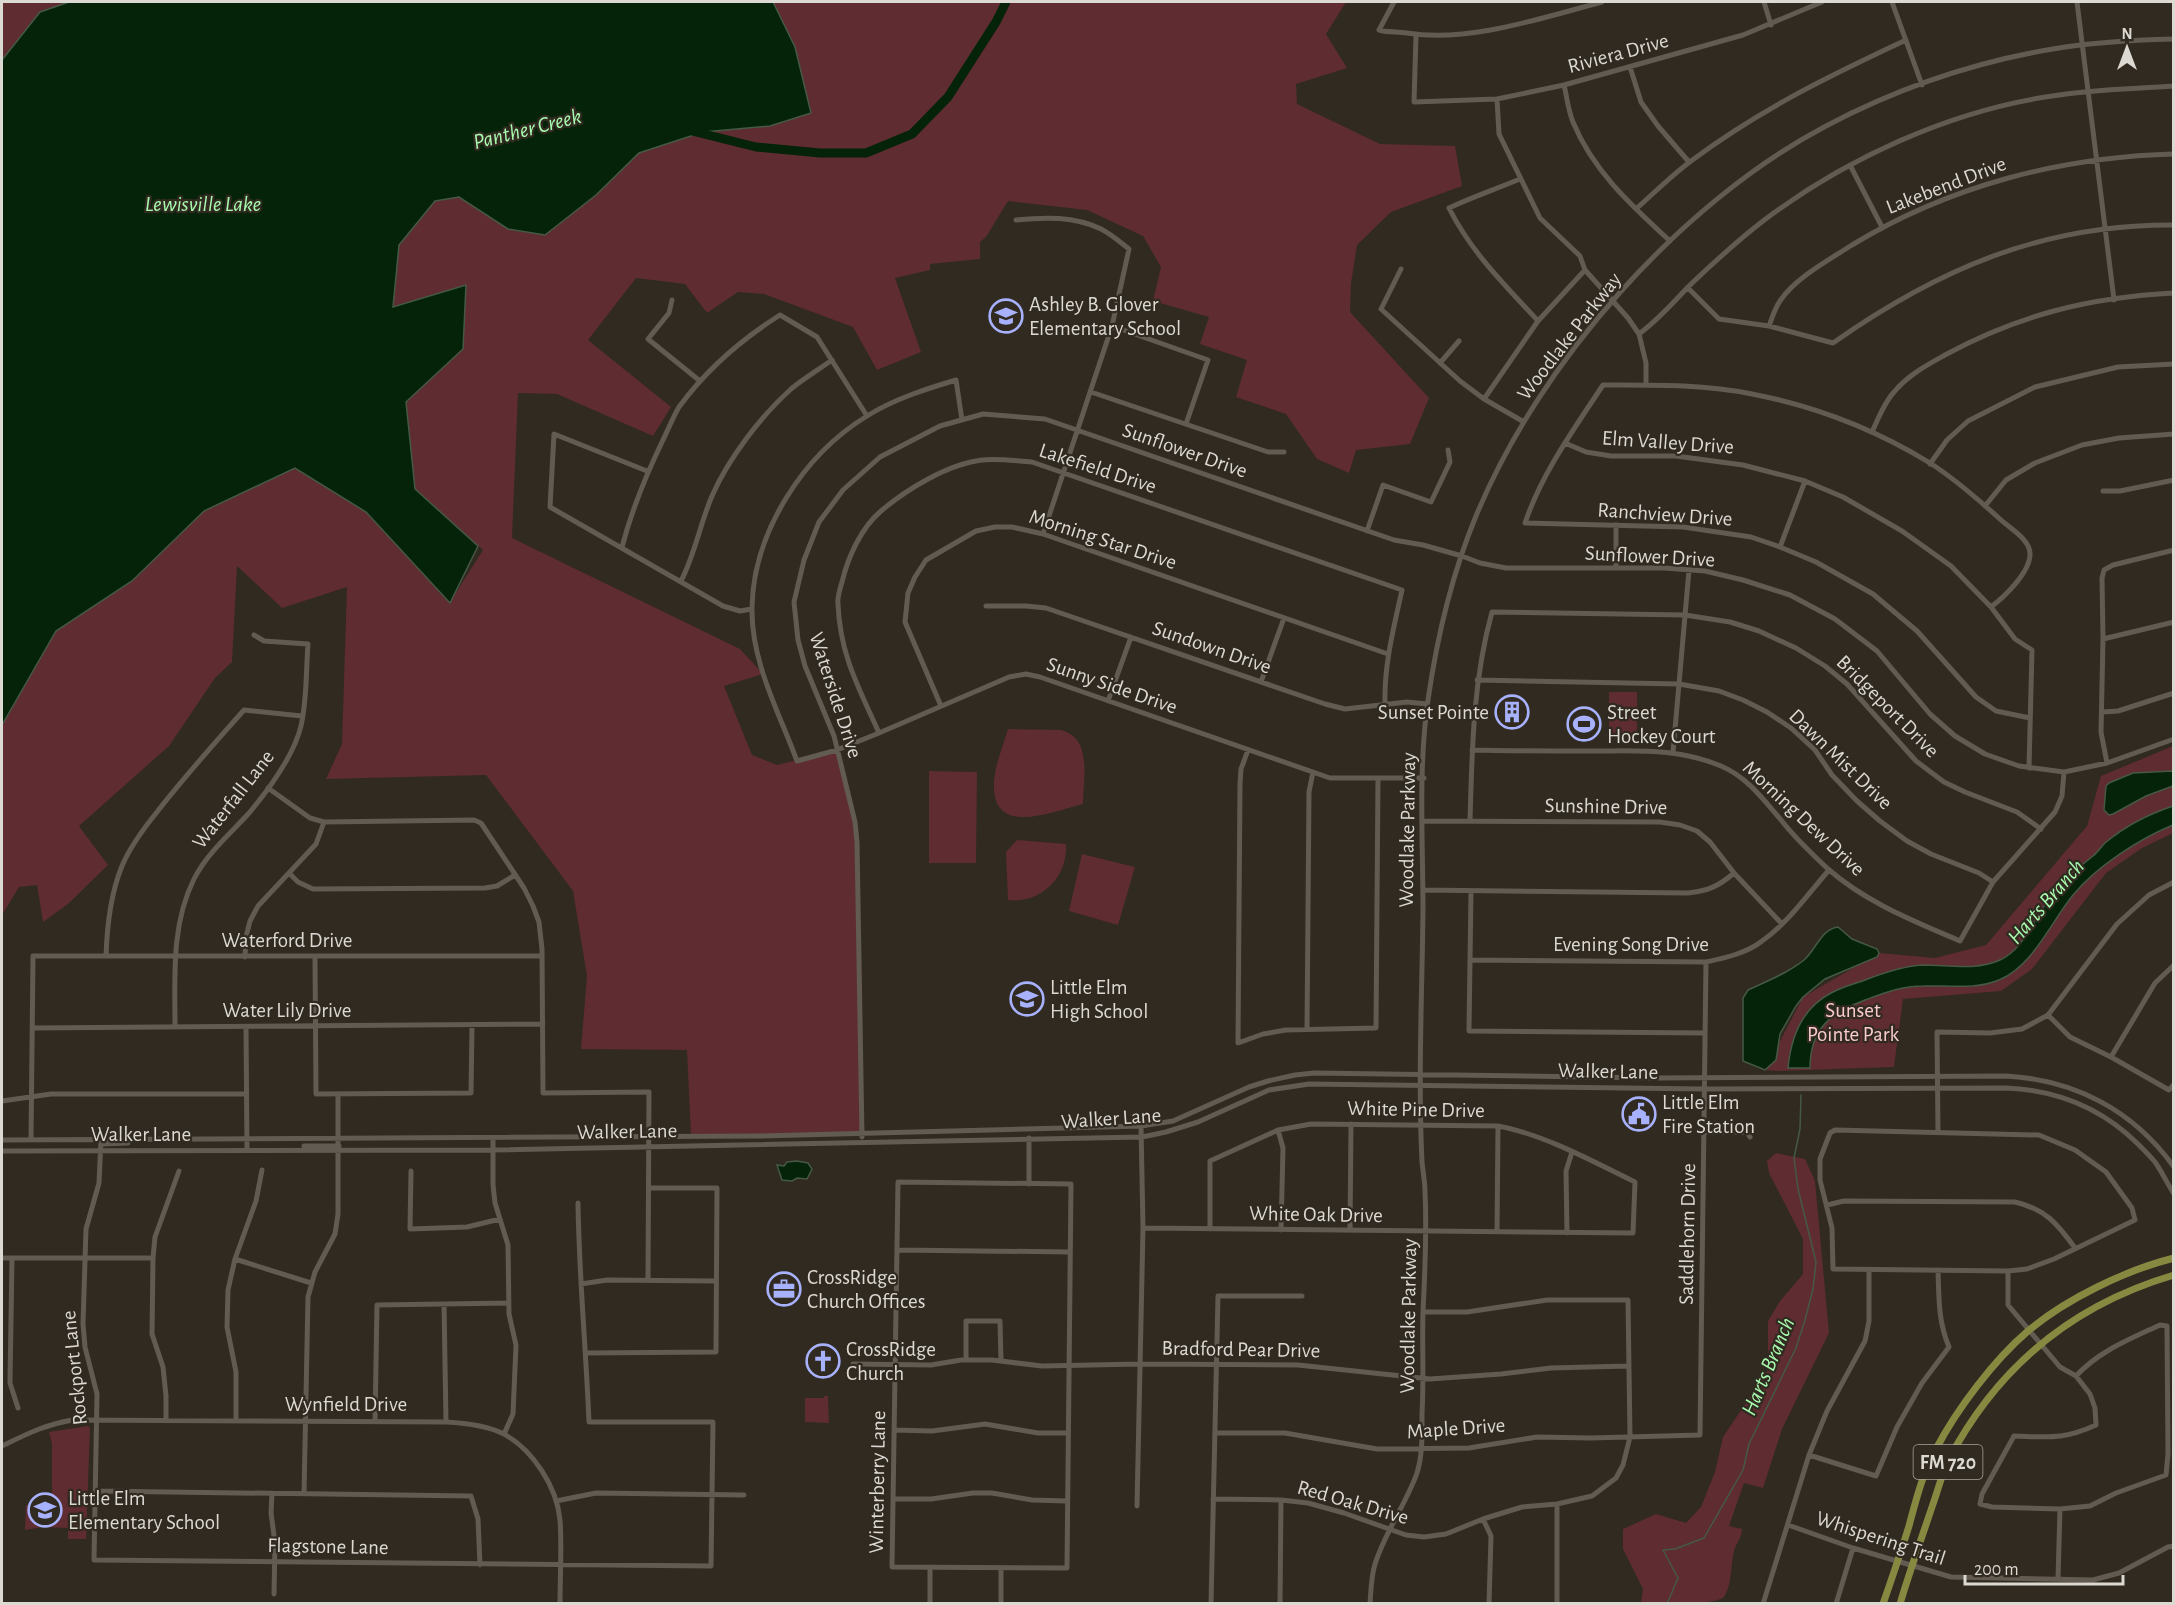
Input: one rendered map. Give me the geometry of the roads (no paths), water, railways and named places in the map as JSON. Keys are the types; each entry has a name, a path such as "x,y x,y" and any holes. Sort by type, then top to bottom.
{"main road":[{"path":"1883,1604 1918,1493 1935,1450 1970,1395 2029,1330 2080,1296 2143,1266 2174,1258"},
{"name":"FM 720","path":"1900,1604 1948,1462 1984,1404 2026,1356 2080,1316 2142,1285 2174,1275"}],"street":[{"path":"1394,2 1379,30 1416,35 1465,32 1521,24 1602,2"},
{"path":"1764,2 1772,25"},
{"name":"Riviera Drive","path":"1416,35 1414,102 1497,99 1564,85 1743,36 1822,2"},
{"path":"1892,2 1922,85"},
{"path":"2076,2 2114,300"},
{"name":"Woodlake Parkway","path":"1370,1604 1374,1568 1416,1476 1420,1459 1426,1231 1422,1074 1423,821 1427,704 1435,652 1446,605 1475,518 1498,467 1524,422 1562,365 1613,303 1670,242 1705,209 1786,150 1859,110 1922,85 1995,61 2082,45 2174,39"},
{"path":"1636,209 1689,162 1748,122 1804,88 1906,40"},
{"path":"1630,67 1641,102 1689,162"},
{"path":"1564,85 1572,119 1591,156 1608,179 1670,242"},
{"path":"1639,334 1655,323 1720,257 1764,221 1850,165 1954,120 2004,106 2087,90 2174,86"},
{"path":"1497,99 1499,135 1540,218 1580,256 1585,270 1628,318 1639,334 1646,363 1646,385"},
{"name":"Lakebend Drive","path":"1769,326 1779,302 1792,286 1882,227 1937,202 1982,185 2038,169 2137,155 2174,154"},
{"path":"1850,165 1882,227"},
{"path":"1520,179 1478,194 1449,208 1462,233 1481,259 1538,321"},
{"path":"1016,220 1045,217 1078,221 1102,230 1129,249 1112,326 1043,534"},
{"path":"1688,288 1719,319 1769,326 1833,343 1895,301 1938,278 1987,258 2035,242 2105,228 2174,225"},
{"path":"1401,269 1382,309 1460,381 1484,399 1524,422"},
{"path":"1484,399 1538,321 1585,270"},
{"path":"1872,432 1893,392 1917,370 1978,337 2034,315 2073,305 2174,293"},
{"path":"672,300 669,313 648,339 700,381"},
{"path":"622,547 630,516 647,471 678,409 700,381 747,336 780,315 817,337 867,416"},
{"path":"1112,326 1208,360 1186,424"},
{"path":"1440,363 1459,341"},
{"path":"681,581 690,564 713,494 733,457 791,389 832,360"},
{"path":"1930,464 1947,440 1968,421 2036,387 2118,367 2174,364"},
{"path":"647,471 554,434 549,507 723,606 740,611 752,609 757,562 776,516 801,475 831,443 867,416 920,391 956,380 962,420"},
{"path":"1565,443 1603,384 1678,386 1751,393 1809,407 1872,432 1930,464 1985,506 2026,542 2030,555 2026,566 2010,592 1991,607"},
{"path":"1091,392 1268,452 1284,452"},
{"name":"Waterside Drive","path":"862,1142 857,842 855,822 837,750 805,666 798,640 794,602 804,560 819,522 843,490 880,457 940,426 983,414 1045,419 1077,430"},
{"name":"Sunflower Drive","path":"1077,430 1394,540 1462,556 1480,563 1506,568 1705,571 1790,595 1836,618 1877,651 1930,714 1955,736 1985,754 2019,766 2064,772 2107,763 2174,740"},
{"path":"1985,506 2006,480 2035,463 2082,445 2119,438 2174,434"},
{"name":"Elm Valley Drive","path":"1565,443 1586,452 1611,456 1676,456 1743,465 1805,481 1843,496 1902,531 1951,566 1991,607 2015,639 2032,650 2030,718"},
{"name":"Ranchview Drive","path":"1565,443 1532,504 1525,523 1683,527 1751,537 1780,547 1816,562 1873,594 1917,631 1976,697 1996,711 2030,718"},
{"path":"1367,531 1383,485 1431,502 1450,462 1448,450"},
{"name":"Lakefield Drive","path":"879,733 846,660 837,601 846,564 864,532 880,512 924,481 949,469 981,460 1032,462 1402,590 1388,654"},
{"path":"2103,491 2120,491 2174,480"},
{"path":"1780,547 1805,481"},
{"path":"1616,525 1616,568"},
{"name":"Morning Star Drive","path":"941,706 905,622 908,593 926,560 976,531 994,527 1012,527 1043,534 1388,654"},
{"path":"2107,763 2103,746 2102,712 2102,578 2104,570 2113,565 2174,550"},
{"path":"1673,752 1689,570"},
{"name":"Sundown Drive","path":"986,606 1046,608 1345,709 1365,708 1385,703 1427,704"},
{"name":"Sunny Side Drive","path":"752,609 756,647 765,683 797,761 837,750 1010,677 1026,674 1330,778 1424,778"},
{"name":"Bridgeport Drive","path":"1477,680 1492,612 1685,615 1730,622 1796,648 1825,666 1847,684 1916,761 1944,782 2017,812 2041,829"},
{"path":"1261,682 1284,618"},
{"path":"2103,639 2174,622"},
{"name":"Waterfall Lane","path":"175,1027 177,934 184,904 194,878 206,860 268,788 297,740 302,716 308,644 264,641 255,634"},
{"path":"1108,701 1131,637"},
{"path":"1385,703 1384,684 1388,654"},
{"path":"1470,821 1477,680"},
{"name":"Dawn Mist Drive","path":"1477,680 1679,684 1719,691 1767,712 1791,728 1815,750 1832,775 1880,822 1907,841 1930,854 1979,873 1993,882"},
{"path":"2102,712 2118,711 2174,693"},
{"path":"105,956 114,891 123,864 147,825 170,796 244,710 302,716"},
{"path":"2029,768 2030,718"},
{"path":"1248,750 1241,769 1240,784 1238,1043 1263,1034 1286,1030 1376,1028 1378,778"},
{"name":"Morning Dew Drive","path":"1472,750 1673,752 1722,766 1762,796 1797,839 1829,870 1880,905 1960,941 1993,882"},
{"path":"1307,1030 1309,792 1313,772"},
{"path":"1993,882 2055,812 2062,796 2064,772"},
{"path":"268,788 310,818 324,822 474,820 481,823 534,906 539,922 542,956 543,1093 649,1092 648,1280"},
{"name":"Sunshine Drive","path":"1423,821 1660,822 1680,825 1697,831 1710,842 1734,873 1782,924"},
{"path":"245,957 250,921 258,906 316,844 324,822"},
{"name":"Evening Song Drive","path":"1471,960 1706,962 1742,952 1762,942 1782,924 1829,870"},
{"path":"289,873 298,882 313,889 485,888 497,886 515,875"},
{"path":"1423,890 1688,892 1705,891 1721,885 1734,873"},
{"path":"1938,1131 1937,1032 1990,1033 2022,1029 2048,1015 2116,924 2149,895 2174,882"},
{"path":"1471,891 1469,1031 1706,1033"},
{"name":"Waterford Drive","path":"32,1028 33,956 542,956"},
{"path":"315,957 316,1094 471,1093 472,1025"},
{"name":"Saddlehorn Drive","path":"1701,1435 1706,962"},
{"path":"2111,1057 2155,983 2174,965"},
{"path":"2048,1015 2070,1037 2169,1090 2174,1084"},
{"name":"Water Lily Drive","path":"32,1028 543,1024"},
{"path":"246,1027 247,1148"},
{"path":"31,1140 32,1028"},
{"name":"Walker Lane","path":"2,1151 137,1143 143,1139 247,1138 492,1150 600,1148 691,1137 1141,1126 1173,1121 1249,1087 1287,1076 1314,1073 1705,1078 2027,1077 2068,1086 2120,1113 2148,1137 2174,1167"},
{"name":"Walker Lane","path":"492,1140 527,1141 540,1138 760,1145 1142,1137 1198,1122 1248,1098 1279,1089 1309,1084 1705,1089 2021,1089 2079,1102 2107,1118 2127,1133 2154,1161 2174,1194"},
{"path":"2,1101 51,1094 246,1094"},
{"path":"304,1494 308,1297 311,1283 335,1234 338,1214 338,1094"},
{"name":"White Pine Drive","path":"1210,1229 1210,1161 1278,1130 1311,1124 1351,1124 1498,1126 1572,1152 1635,1182 1633,1233"},
{"path":"1350,1230 1351,1124"},
{"path":"1137,1506 1143,1228 1141,1126"},
{"path":"1497,1232 1498,1126"},
{"path":"930,1604 930,1568 1067,1569 1071,1185 1029,1184 1029,1130"},
{"path":"1278,1130 1283,1148 1281,1230"},
{"path":"1835,1130 1938,1131 2039,1135 2075,1150 2106,1172 2132,1208 2135,1220 2054,1259 2027,1269 2008,1271 1833,1269 1832,1228 1820,1180 1820,1159 1830,1132 1835,1130"},
{"path":"1705,1131 1746,1132 1750,1137"},
{"path":"760,1136 760,1145"},
{"path":"339,1144 388,1138 492,1140 493,1185 508,1245 509,1314 516,1346 513,1414 504,1434"},
{"name":"Walker Lane","path":"2,1140 194,1150 210,1147 288,1150 339,1144"},
{"name":"Rockport Lane","path":"94,1560 97,1394 85,1347 83,1324 86,1229 99,1183 102,1145"},
{"path":"1567,1233 1566,1172 1572,1152"},
{"path":"236,1420 237,1372 227,1327 228,1290 235,1259 256,1201 262,1170"},
{"path":"166,1420 163,1367 152,1334 153,1257 155,1238 179,1171"},
{"path":"411,1172 410,1229 467,1227 500,1219"},
{"name":"Winterberry Lane","path":"930,1568 892,1567 898,1182 1029,1184"},
{"path":"586,1353 716,1353 717,1188 649,1188"},
{"path":"1827,1205 1844,1201 2014,1202 2031,1206 2046,1215 2060,1227 2075,1248"},
{"path":"579,1203 589,1422 713,1422 712,1494"},
{"name":"White Oak Drive","path":"1143,1228 1633,1233"},
{"path":"898,1250 1070,1252"},
{"path":"2,1258 153,1257"},
{"path":"12,1258 10,1383 18,1408"},
{"path":"235,1259 311,1283"},
{"path":"1763,1604 1809,1455 1827,1411 1865,1341 1869,1321 1869,1270"},
{"path":"1809,1455 1876,1476 1902,1418 1922,1383 1949,1347 1939,1314 1938,1270"},
{"path":"2008,1271 2008,1305 2060,1367 2076,1376 2090,1394 2095,1408 2096,1425 2075,1435 2014,1436 1982,1494 1980,1504 1992,1507 2060,1509 2090,1506 2116,1493 2166,1474 2168,1454 2167,1326 2160,1325 2108,1350 2089,1363 2076,1376"},
{"path":"581,1284 607,1280 716,1281"},
{"path":"1211,1604 1218,1296 1302,1296"},
{"name":"Red Oak Drive","path":"1213,1499 1281,1500 1308,1503 1415,1537 1434,1536 1522,1507 1583,1499 1616,1478 1623,1465 1630,1437 1628,1300 1546,1300 1467,1312 1424,1312"},
{"path":"444,1304 446,1422"},
{"path":"375,1421 377,1305 509,1304"},
{"path":"966,1360 966,1321 1000,1321 1000,1361"},
{"name":"Bradford Pear Drive","path":"854,1364 931,1365 966,1360 1069,1366 1298,1365 1423,1378 1501,1374 1551,1368 1628,1366"},
{"name":"Wynfield Drive","path":"2,1446 30,1431 49,1424 72,1420 446,1422 481,1426 504,1434 534,1461 547,1480 556,1501 560,1519 560,1604"},
{"path":"894,1430 932,1431 985,1424 1038,1433 1068,1433"},
{"name":"Maple Drive","path":"1215,1433 1285,1433 1377,1449 1469,1448 1537,1437 1701,1435"},
{"path":"96,1491 471,1496 478,1519 480,1565"},
{"path":"272,1493 271,1513 275,1543 274,1594"},
{"path":"556,1501 596,1493 744,1495"},
{"path":"893,1499 931,1499 973,1493 992,1493 1032,1500 1068,1501"},
{"name":"Flagstone Lane","path":"94,1560 711,1566 712,1494"},
{"path":"1280,1604 1281,1500"},
{"path":"1557,1504 1557,1604"},
{"path":"2058,1579 2060,1509"},
{"path":"1483,1519 1491,1536 1489,1604"},
{"name":"Whispering Trail","path":"1788,1525 1853,1548 1951,1577 2093,1580 2119,1573 2174,1546"},
{"path":"1836,1604 1853,1548"},
{"path":"1001,1569 1001,1604"}],"water":[{"name":"Lewisville Lake","path":"69,2 773,2 795,47 811,113 770,126 703,132 639,153 596,195 545,235 508,229 459,197 435,201 399,245 393,307 466,285 463,349 406,402 415,489 478,546 450,603 366,512 295,468 204,511 132,581 56,631 2,725 2,60 40,12"},
{"path":"2173,771 2173,786 2146,796 2113,814 2109,815 2104,810 2106,786 2109,783 2133,773"},
{"path":"2173,806 2173,825 2133,846 2106,864 2083,884 2032,954 2011,973 1999,980 1981,985 1915,986 1900,989 1853,1005 1842,1010 1818,1032 1811,1054 1810,1068 1788,1068 1792,1045 1800,1024 1805,1015 1821,999 1844,987 1901,968 1923,965 1962,967 2000,960 2022,942 2042,909 2058,889 2105,843 2137,821"},
{"path":"1838,927 1852,939 1877,949 1879,953 1877,957 1825,979 1803,997 1780,1034 1776,1060 1765,1070 1743,1061 1743,998 1748,990 1798,965 1827,932"},
{"path":"787,1162 808,1163 812,1169 807,1179 782,1180 777,1165 784,1166"}],"waterway":[{"name":"Panther Creek","path":"688,130 756,147 820,153 866,153 912,134 948,97 996,22 1006,2"},
{"name":"Harts Branch","path":"1667,1604 1678,1578 1663,1550 1675,1549 1704,1538 1743,1470 1749,1444 1796,1348 1805,1320 1813,1289 1816,1262 1798,1189 1794,1158 1800,1129 1801,1095"}],"place":[{"name":"Ashley B. Glover Elementary School","path":"1006,316"},
{"name":"Sunset Pointe","path":"1512,712"},
{"name":"Street Hockey Court","path":"1584,724"},
{"name":"Little Elm High School","path":"1027,999"},
{"name":"Little Elm Fire Station","path":"1639,1114"},
{"name":"CrossRidge Church Offices","path":"784,1289"},
{"name":"CrossRidge Church","path":"823,1361"},
{"name":"Little Elm Elementary School","path":"45,1510"}],"park label":[{"name":"Sunset Pointe Park","path":"1853,1022"}]}
